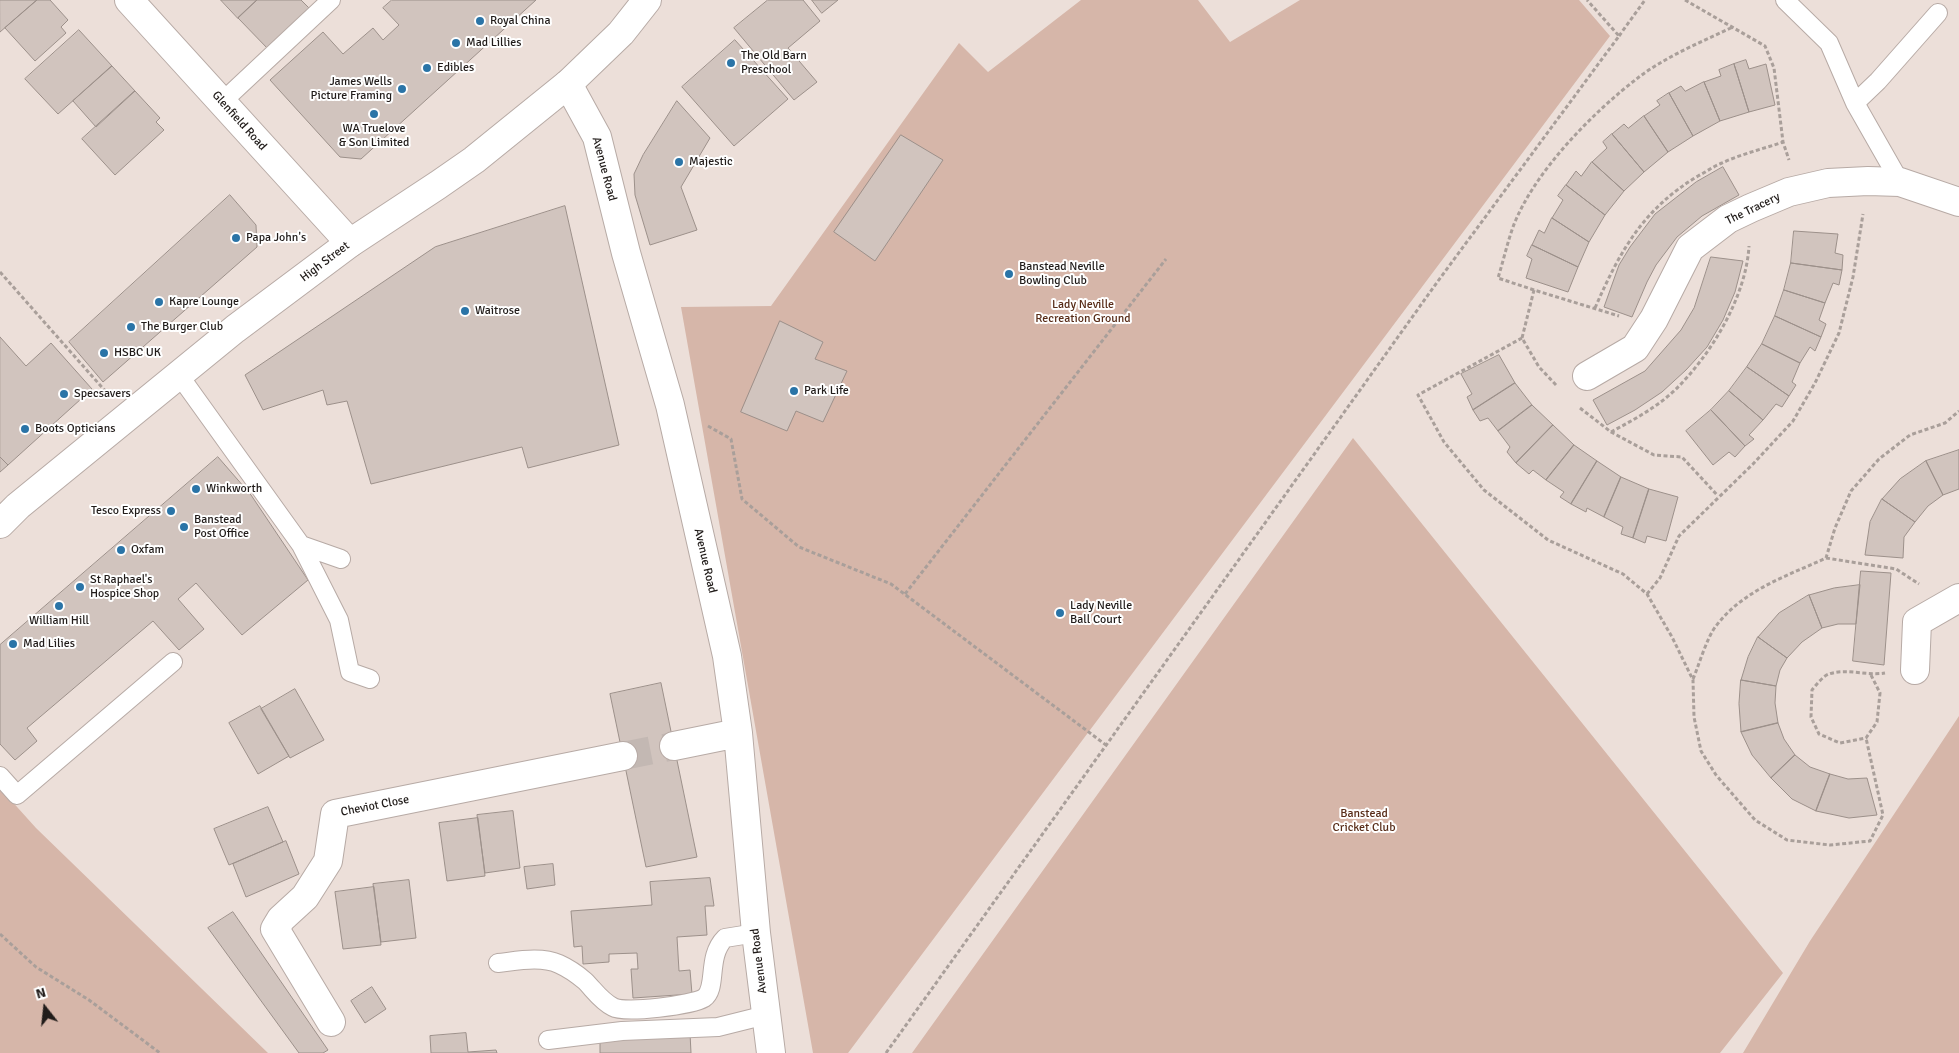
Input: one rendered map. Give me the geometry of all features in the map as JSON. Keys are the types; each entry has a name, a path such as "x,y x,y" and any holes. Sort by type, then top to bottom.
{"street":[{"name":"Glenfield Road","path":"128,0 350,242"},
{"name":"High Street","path":"0,524 18,506 129,417 234,329 350,242 474,160 568,84 621,33 647,0"},
{"name":"Avenue Road","path":"568,84 597,137 626,253 670,405 727,656 738,734 756,933 771,1053"},
{"name":"The Tracery","path":"1587,376 1635,348 1650,325 1690,248 1728,219 1751,208 1800,189 1828,183 1868,181 1900,182 1959,202"},
{"path":"1915,670 1917,622 1954,601"},
{"path":"674,746 738,734"},
{"name":"Cheviot Close","path":"331,1022 275,929 281,919 305,897 328,861 335,814 623,756"}],"lane":[{"path":"222,102 331,0"},
{"path":"1785,0 1829,43 1855,103 1900,182"},
{"path":"1855,103 1878,81 1938,13"},
{"path":"179,375 301,545 339,620 350,672 370,679"},
{"path":"301,545 341,559"},
{"path":"0,776 17,795 173,662"},
{"path":"498,963 529,960 558,964 584,980 614,1008 634,1010 678,1005 704,998 709,992 713,961 716,951 725,938 756,933"},
{"path":"548,1040 622,1031 718,1027 766,1015"}],"path":[{"path":"1587,0 1619,36"},
{"path":"886,1053 1438,281 1646,0"},
{"path":"1685,0 1765,46 1774,68 1783,142 1800,189"},
{"path":"1650,325 1498,278 1513,226 1539,179 1570,141 1598,112 1640,77 1686,49 1733,28"},
{"path":"1595,308 1612,270 1633,235 1652,212 1680,187 1720,163 1783,142"},
{"path":"1648,594 1660,578 1679,536 1753,464 1793,421 1815,383 1839,333 1853,277 1868,181"},
{"path":"1611,432 1645,413 1674,390 1710,350 1734,305 1748,257 1751,208"},
{"path":"906,594 1166,258"},
{"path":"0,272 129,417"},
{"path":"1534,290 1522,338 1540,367 1557,387"},
{"path":"1522,338 1418,395 1444,442 1484,490 1548,540 1623,574 1648,594 1693,680"},
{"path":"670,405 731,439 742,499 799,547 891,584 1106,744"},
{"path":"1576,406 1611,432 1654,455 1682,457 1718,496"},
{"path":"1826,558 1834,528 1851,490 1879,459 1910,435 1945,423 1959,411"},
{"path":"1866,738 1883,815 1870,841 1830,845 1787,840 1755,820 1716,774 1701,751 1694,717 1693,680 1715,627 1742,599 1774,581 1826,558 1896,570 1954,601"},
{"path":"1871,675 1880,693 1877,722 1866,738 1840,743 1819,734 1811,717 1812,690 1828,674 1849,672 1871,675 1915,670"},
{"path":"0,934 36,966 88,1000 160,1053"}],"green space":[{"name":"Lady Neville Recreation Ground","path":"1081,0 1198,0 1230,42 1300,0 1579,0 1610,36 848,1053 813,1053 681,307 771,306 959,43 988,72"},
{"name":"Banstead Cricket Club","path":"1353,438 1783,973 1720,1053 912,1053"},
{"path":"1959,716 1959,1053 1743,1053 1810,941"},
{"path":"0,788 36,828 268,1053 0,1053"}],"building":[{"path":"0,0 37,0 0,32"},
{"path":"37,0 50,0 68,20 61,27 66,33 35,61 5,28"},
{"path":"221,0 257,0 238,18"},
{"path":"257,0 301,0 312,11 269,50 238,18"},
{"path":"392,0 536,0 361,159 340,157 270,80 323,32 343,54 373,28 383,40 399,25 383,8"},
{"path":"768,0 803,0 820,21 788,48 817,82 794,100 734,28"},
{"path":"812,0 838,0 822,13"},
{"path":"79,30 112,66 58,114 25,79"},
{"path":"735,40 788,99 734,146 682,87"},
{"path":"1746,60 1749,69 1766,64 1775,105 1749,112 1734,64"},
{"path":"1734,64 1749,112 1720,121 1704,82 1721,76 1719,70"},
{"path":"112,66 135,91 96,127 73,101"},
{"path":"1704,82 1720,121 1693,136 1669,93 1681,86 1685,91"},
{"path":"135,91 160,118 156,122 164,130 115,175 82,139"},
{"path":"1669,93 1693,136 1668,152 1644,116 1660,105 1657,101"},
{"path":"677,101 710,138 681,187 697,230 650,245 635,195 634,174 643,155"},
{"path":"1644,116 1668,152 1644,172 1612,134 1624,124 1628,128"},
{"path":"1612,134 1644,172 1624,191 1592,162 1607,148 1603,142"},
{"path":"901,135 943,160 875,261 834,232"},
{"path":"1592,162 1624,191 1605,215 1566,185 1576,171 1581,176"},
{"path":"1723,167 1739,195 1702,216 1677,237 1656,265 1632,317 1604,307 1619,265 1655,214 1696,182"},
{"path":"1566,185 1605,215 1589,242 1552,218 1563,200 1558,196"},
{"path":"230,195 256,225 257,247 103,382 69,342"},
{"name":"Waitrose","path":"565,206 619,445 528,468 522,447 371,484 347,401 327,405 323,390 263,410 245,375 435,247"},
{"path":"1552,218 1589,242 1578,267 1532,245 1539,230 1544,233"},
{"path":"1794,231 1838,234 1835,253 1843,255 1842,270 1791,263"},
{"path":"1532,245 1578,267 1568,292 1526,278 1532,259 1527,256"},
{"path":"1711,257 1743,261 1735,292 1723,320 1707,347 1662,392 1635,410 1607,425 1593,400 1645,371 1681,330 1694,308"},
{"path":"1791,263 1842,270 1839,285 1833,283 1825,303 1784,290"},
{"path":"1784,290 1825,303 1819,320 1826,324 1821,337 1775,316"},
{"path":"1775,316 1821,337 1815,351 1810,347 1800,363 1762,344"},
{"name":"Park Life","path":"780,321 823,342 815,359 847,371 823,422 796,411 787,431 741,412"},
{"path":"0,337 26,366 51,343 92,389 8,465 0,457"},
{"path":"1762,344 1800,363 1792,382 1796,385 1789,396 1747,367"},
{"path":"1499,355 1515,383 1473,410 1467,397 1472,394 1461,374"},
{"path":"1747,367 1789,396 1782,407 1776,404 1763,420 1729,391"},
{"path":"1515,383 1532,405 1498,431 1488,418 1480,421 1473,410"},
{"path":"1729,391 1763,420 1749,435 1754,439 1745,446 1711,410"},
{"path":"1532,405 1553,425 1516,463 1507,452 1510,447 1498,431"},
{"path":"1711,410 1745,446 1735,457 1729,452 1713,465 1686,431"},
{"path":"1553,425 1574,445 1546,480 1533,470 1529,474 1516,463"},
{"path":"1574,445 1597,461 1571,504 1560,497 1564,492 1546,480"},
{"path":"1959,450 1959,489 1943,495 1926,461"},
{"path":"0,457 8,465 0,472"},
{"path":"218,457 251,495 308,580 242,635 196,583 178,599 204,629 179,650 153,621 27,728 37,741 15,760 0,744 0,645"},
{"path":"1597,461 1621,477 1604,517 1587,508 1586,512 1571,504"},
{"path":"1926,461 1943,495 1928,506 1915,522 1882,499 1900,479"},
{"path":"1621,477 1649,489 1633,538 1621,534 1623,527 1604,517"},
{"path":"1649,489 1678,497 1666,541 1647,536 1645,543 1633,538"},
{"path":"1882,499 1915,522 1904,537 1903,558 1865,555 1870,522"},
{"path":"1861,571 1891,573 1884,665 1853,661"},
{"path":"1860,585 1856,624 1838,624 1822,628 1809,595 1834,588"},
{"path":"1809,595 1822,628 1802,642 1787,658 1758,637 1779,613"},
{"path":"1758,637 1787,658 1780,670 1776,686 1741,680 1748,657"},
{"path":"1741,680 1776,686 1775,703 1778,723 1741,732 1739,704"},
{"path":"661,683 697,857 646,867 610,694"},
{"path":"295,689 324,740 290,758 261,709"},
{"path":"260,706 289,756 258,774 229,723"},
{"path":"1778,723 1784,739 1795,755 1771,778 1752,755 1741,732"},
{"path":"1795,755 1810,767 1830,774 1816,811 1792,799 1771,778"},
{"path":"1830,774 1848,779 1867,778 1877,815 1849,818 1816,811"},
{"path":"268,807 283,842 229,865 214,829"},
{"path":"513,811 520,868 485,873 477,815"},
{"path":"478,818 485,876 447,881 439,823"},
{"path":"286,841 299,874 246,897 233,864"},
{"path":"553,864 555,885 527,889 524,867"},
{"path":"710,878 714,906 705,906 707,935 677,937 679,971 690,970 692,994 633,998 631,969 638,969 637,953 609,954 609,962 583,964 582,946 574,947 571,911 652,905 650,882"},
{"path":"409,880 416,938 381,942 373,884"},
{"path":"374,887 381,945 343,949 335,892"},
{"path":"233,912 328,1050 323,1053 299,1053 208,928"},
{"path":"372,987 386,1009 365,1023 351,1001"},
{"path":"466,1033 468,1052 496,1050 497,1053 431,1053 430,1036"},
{"path":"690,1033 691,1053 600,1053 600,1040"}],"tunnel":[{"path":"623,756 674,746"}],"place":[{"name":"Royal China","path":"480,21"},
{"name":"Mad Lillies","path":"456,43"},
{"name":"The Old Barn Preschool","path":"731,63"},
{"name":"Edibles","path":"427,68"},
{"name":"James Wells Picture Framing","path":"402,89"},
{"name":"WA Truelove & Son Limited","path":"374,114"},
{"name":"Majestic","path":"679,162"},
{"name":"Papa John's","path":"236,238"},
{"name":"Banstead Neville Bowling Club","path":"1009,274"},
{"name":"Kapre Lounge","path":"159,302"},
{"name":"Waitrose","path":"465,311"},
{"name":"The Burger Club","path":"131,327"},
{"name":"HSBC UK","path":"104,353"},
{"name":"Park Life","path":"794,391"},
{"name":"Specsavers","path":"64,394"},
{"name":"Boots Opticians","path":"25,429"},
{"name":"Winkworth","path":"196,489"},
{"name":"Tesco Express","path":"171,511"},
{"name":"Banstead Post Office","path":"184,527"},
{"name":"Oxfam","path":"121,550"},
{"name":"St Raphael's Hospice Shop","path":"80,587"},
{"name":"William Hill","path":"59,606"},
{"name":"Lady Neville Ball Court","path":"1060,613"},
{"name":"Mad Lilies","path":"13,644"}]}
